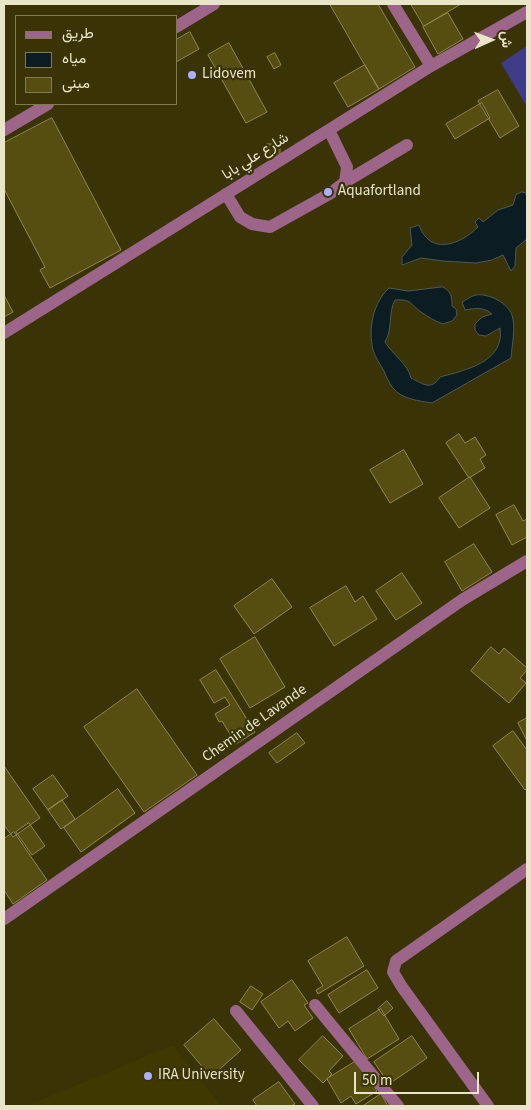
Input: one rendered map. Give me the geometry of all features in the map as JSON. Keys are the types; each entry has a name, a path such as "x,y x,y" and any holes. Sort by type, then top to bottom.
{"street":[{"path":"178,26 214,4"},
{"path":"394,4 431,66"},
{"name":"شارع علي بابا","path":"4,333 431,66 527,12"},
{"path":"4,130 46,105"},
{"path":"329,130 347,168 345,182"},
{"path":"226,194 240,217 252,224 270,227 330,193 407,145"},
{"name":"Chemin de Lavande","path":"4,919 462,600 527,562"},
{"path":"488,1106 393,972 396,961 527,869"},
{"path":"315,1006 398,1106"},
{"path":"236,1011 313,1106"}],"shaded area":[{"path":"527,46 527,107 501,63"},
{"name":"IRA University","path":"173,1045 221,1106 27,1106"}],"water":[{"path":"522,192 526,193 527,200 527,239 516,248 515,266 511,271 503,255 492,260 476,263 421,258 402,265 402,257 412,245 410,228 419,225 424,235 430,241 438,244 454,242 463,239 478,227 475,222 479,218 483,222 498,210 513,205 516,195"},
{"path":"443,287 448,291 452,306 456,309 457,315 452,321 440,323 426,316 405,300 395,300 393,305 389,332 385,342 407,368 411,378 430,385 440,377 482,363 490,357 500,340 500,328 486,336 479,335 475,330 475,324 482,317 492,314 486,310 465,310 462,302 476,295 492,297 510,311 514,325 511,358 432,403 406,397 396,392 376,358 371,333 376,308 389,288 408,291"}],"building":[{"path":"330,4 378,4 415,67 379,89"},
{"path":"411,4 461,4 424,26"},
{"path":"448,13 463,39 438,54 423,27"},
{"path":"190,32 199,49 178,61 178,39"},
{"path":"229,43 267,112 246,123 208,55"},
{"path":"275,53 281,65 274,69 267,57"},
{"path":"365,65 379,89 348,107 334,83"},
{"path":"498,90 519,126 500,138 478,101"},
{"path":"482,103 490,118 455,139 446,124"},
{"path":"52,118 121,250 50,288 40,270 45,267 4,189 4,143"},
{"path":"267,144 280,144 280,158 267,159"},
{"path":"4,295 13,312 4,317"},
{"path":"459,434 465,443 475,437 486,455 480,459 485,468 469,478 446,443"},
{"path":"404,450 423,484 390,503 370,470"},
{"path":"470,477 490,508 459,528 439,498"},
{"path":"514,505 523,521 527,519 527,537 512,545 496,515"},
{"path":"474,544 492,572 462,591 445,562"},
{"path":"402,573 422,603 396,620 376,591"},
{"path":"272,579 292,607 254,634 234,606"},
{"path":"346,586 355,602 363,596 377,619 334,646 310,608"},
{"path":"255,637 285,687 250,708 220,659"},
{"path":"491,647 499,654 504,648 527,668 520,678 526,683 509,703 471,671"},
{"path":"216,670 255,732 236,744 222,721 219,722 215,714 230,705 225,697 214,703 200,680"},
{"path":"137,689 197,775 144,812 84,727"},
{"path":"527,718 527,741 518,723"},
{"path":"513,731 527,750 527,788 525,790 493,746"},
{"path":"297,733 305,743 277,763 269,753"},
{"path":"4,766 40,818 13,837 4,825"},
{"path":"53,775 68,796 48,810 33,789"},
{"path":"118,789 135,813 81,852 64,828"},
{"path":"62,800 75,819 61,829 48,810"},
{"path":"29,823 45,846 32,855 16,832"},
{"path":"14,832 47,880 13,904 4,890 4,839"},
{"path":"347,937 364,966 318,994 316,990 323,986 308,961"},
{"path":"367,970 378,988 339,1013 328,995"},
{"path":"292,980 308,1003 304,1005 313,1018 295,1031 288,1021 279,1028 261,1002"},
{"path":"251,986 263,994 252,1010 240,1002"},
{"path":"387,1001 393,1008 384,1016 378,1009"},
{"path":"381,1009 399,1039 367,1059 349,1029"},
{"path":"214,1019 241,1050 211,1077 184,1045"},
{"path":"323,1036 343,1056 329,1071 332,1074 323,1083 299,1060"},
{"path":"412,1036 427,1058 389,1084 374,1062"},
{"path":"358,1060 377,1091 356,1104 351,1096 341,1103 327,1079"},
{"path":"279,1082 295,1104 291,1106 257,1106 253,1100"},
{"path":"381,1094 388,1106 363,1106"}],"place":[{"name":"Lidovem","path":"192,75"},
{"name":"Aquafortland","path":"328,192"},
{"name":"IRA University","path":"148,1076"}]}
